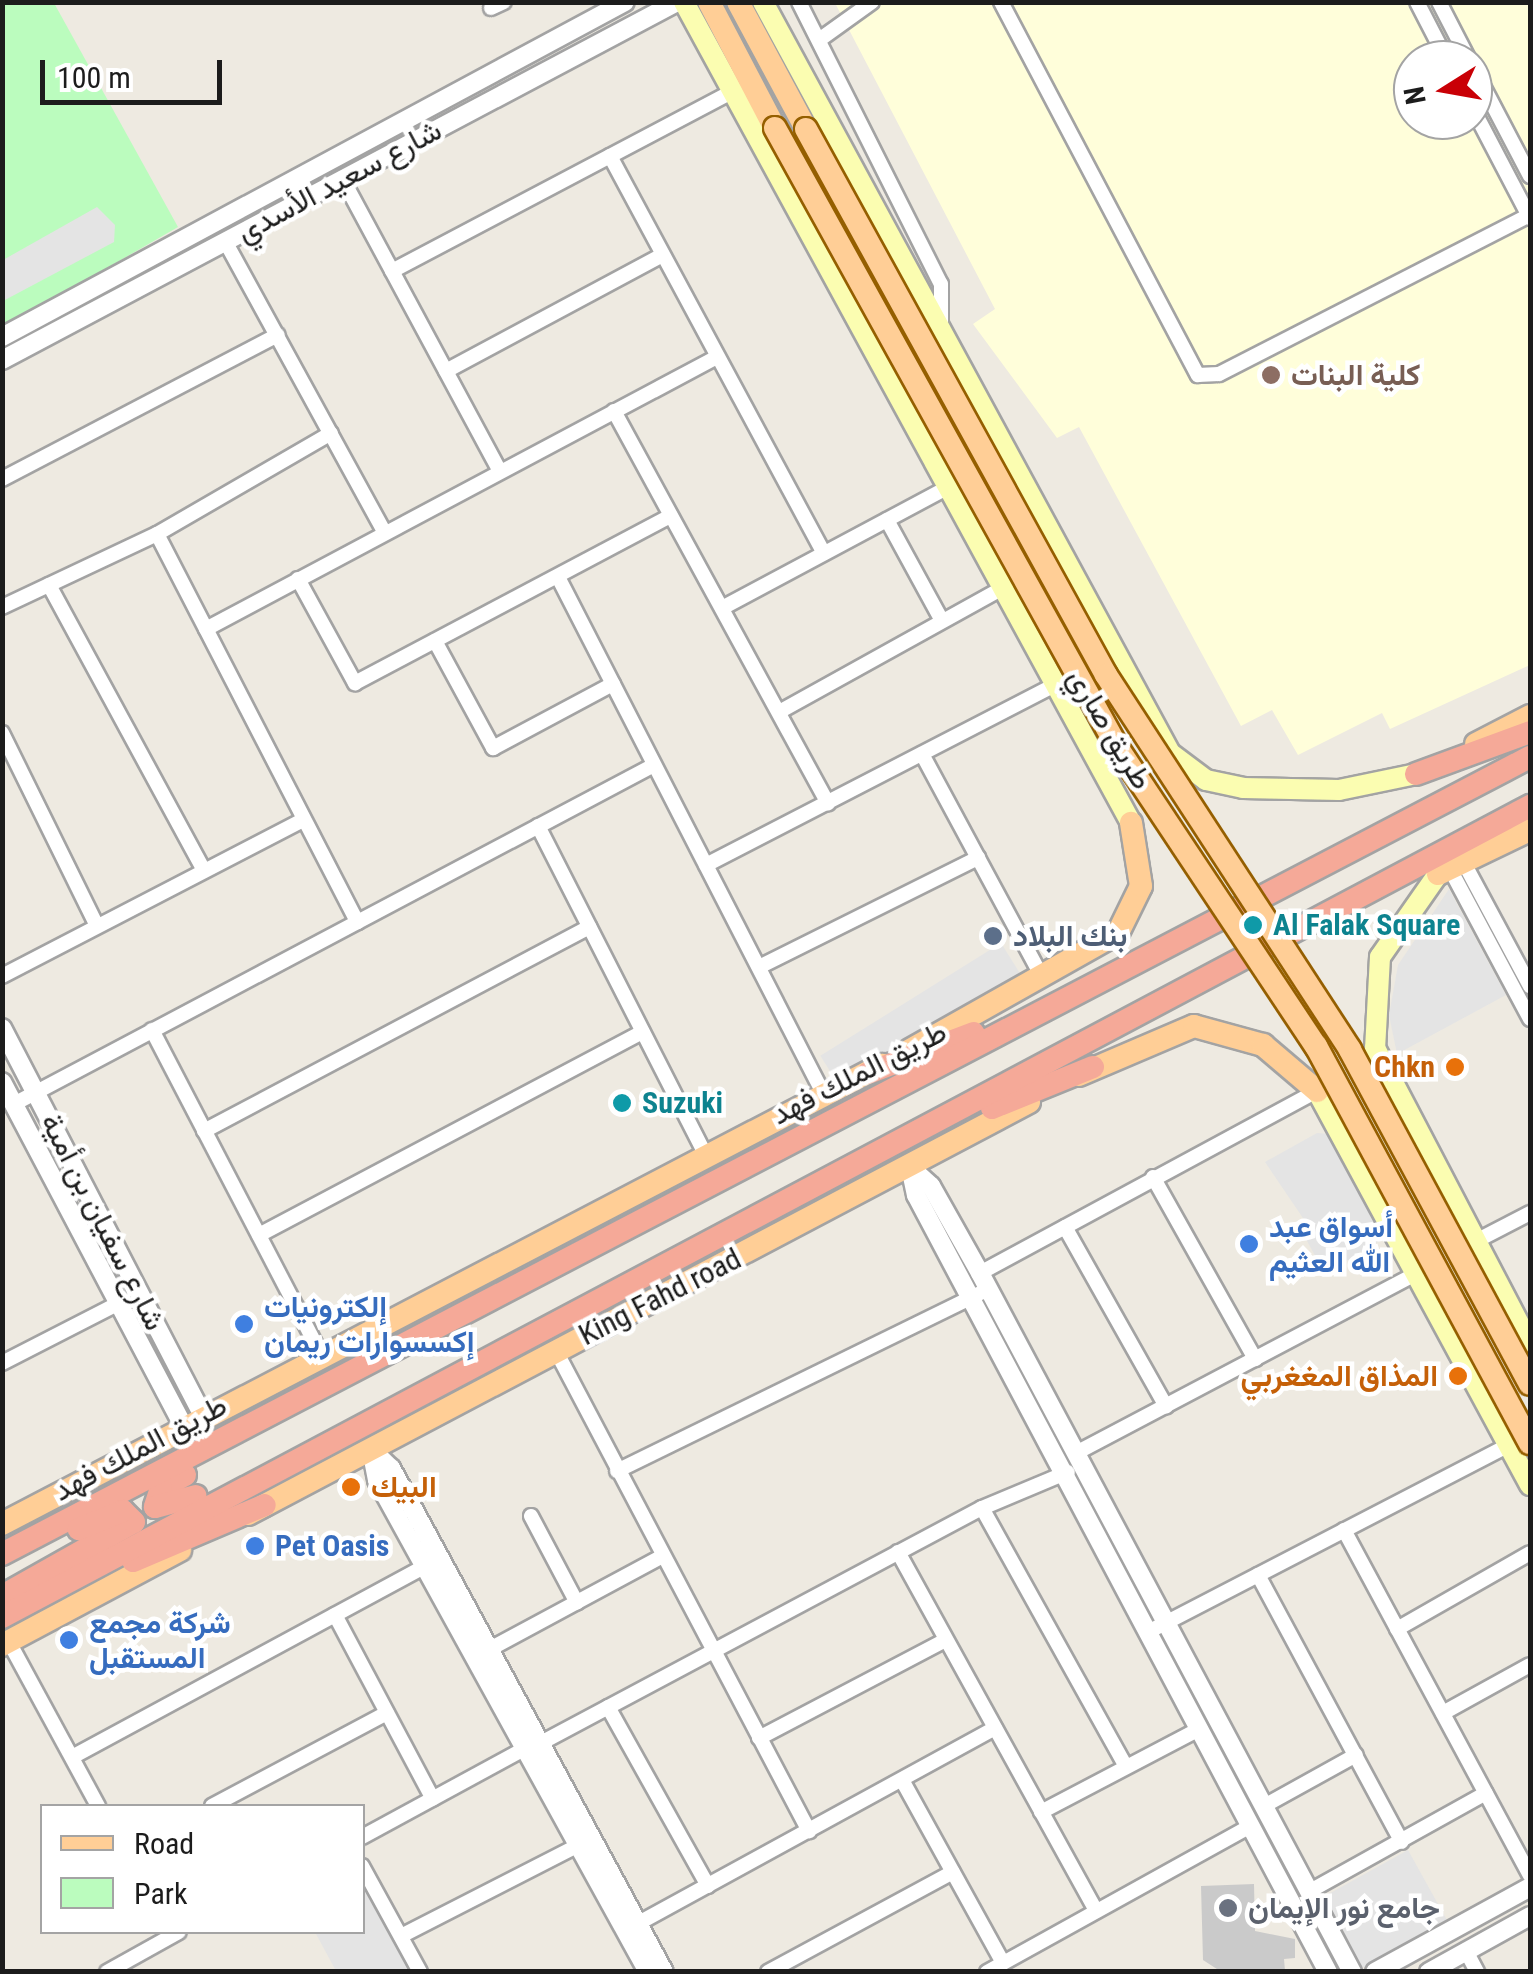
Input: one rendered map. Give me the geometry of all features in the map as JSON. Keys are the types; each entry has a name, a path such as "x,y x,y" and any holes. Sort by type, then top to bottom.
{"highway":[{"path":"1416,774 1530,732"},
{"name":"طريق الملك فهد","path":"2,1554 1530,758"},
{"path":"438,1326 161,1488 156,1507 176,1506 380,1409 717,1240 1530,806"},
{"path":"868,1073 1076,994"},
{"path":"878,1155 1093,1067"},
{"path":"5,1609 380,1409"},
{"path":"5,1609 265,1506"},
{"path":"2,1566 123,1512 134,1522 5,1609"}],"main road":[{"path":"680,2 734,90 1131,823"},
{"path":"698,2 775,128"},
{"name":"طريق صاري","path":"709,2 1119,750 1316,1046 1520,1444"},
{"name":"طريق صاري","path":"738,2 1106,675 1350,1050 1530,1384"},
{"path":"763,2 1170,753 1206,780 1243,788 1339,790 1416,774 1530,716"},
{"name":"طريق الملك فهد","path":"2,1524 704,1152 825,1097 1101,947 1132,912 1140,856 1131,823"},
{"path":"1529,1340 1393,1088 1370,1020 1380,958 1451,869 1530,830"},
{"name":"King Fahd road","path":"6,1643 1093,1067 1170,1030 1218,1028 1263,1045 1317,1091"},
{"path":"1317,1091 1416,1274 1520,1444 1530,1485"},
{"path":"466,1398 717,1240"}],"street":[{"name":"شارع سعيد الأسدي","path":"2,338 625,2"},
{"name":"شارع سعيد الأسدي","path":"2,360 656,7 680,2"},
{"path":"800,2 941,284 941,335"},
{"path":"1001,2 1198,375 1219,374 1530,217 1489,140"},
{"path":"1438,2 1458,40"},
{"path":"819,40 869,3"},
{"path":"1420,4 1437,40"},
{"path":"392,271 734,90"},
{"path":"1493,106 1530,176"},
{"path":"610,156 715,358 824,553"},
{"path":"342,178 500,472"},
{"path":"226,241 384,532"},
{"path":"446,371 662,255"},
{"path":"2,479 278,335"},
{"path":"206,630 715,358"},
{"path":"614,411 828,803"},
{"path":"2,607 157,534 331,433"},
{"path":"722,608 949,487"},
{"path":"298,579 355,683 672,516"},
{"path":"887,520 942,622"},
{"path":"157,534 357,922"},
{"path":"558,577 825,1097"},
{"path":"49,585 204,871"},
{"path":"779,712 1003,588"},
{"path":"435,642 493,748 613,684"},
{"path":"706,865 1056,684"},
{"path":"2,733 97,926"},
{"path":"922,754 1042,978"},
{"path":"14,1104 654,765"},
{"path":"2,976 302,820"},
{"path":"538,826 704,1152"},
{"path":"759,967 978,858"},
{"path":"1451,869 1526,984 1530,1018"},
{"path":"204,1131 589,926"},
{"name":"شارع سفيان بن أمية","path":"2,1028 194,1422"},
{"path":"152,1030 321,1355"},
{"path":"258,1234 643,1032"},
{"name":"شارع سفيان بن أمية","path":"2,1082 119,1303 194,1422"},
{"path":"617,1471 980,1286 1065,1226 1317,1091"},
{"path":"910,1166 1076,1453 1352,1972"},
{"path":"1153,1176 1255,1359"},
{"path":"1476,1241 1530,1213"},
{"path":"1065,1226 1166,1406"},
{"path":"1076,1453 1416,1274"},
{"path":"980,1286 1197,1730 1328,1972"},
{"path":"2,1363 119,1303"},
{"path":"556,1351 661,1557 809,1831"},
{"path":"1148,1632 1520,1444"},
{"path":"371,1449 532,1746 664,1972"},
{"path":"365,1835 982,1508 1068,1472"},
{"path":"982,1508 1126,1767"},
{"path":"531,1516 577,1603"},
{"path":"1344,1530 1530,1875"},
{"path":"898,1552 1096,1911"},
{"path":"1397,1629 1530,1552"},
{"path":"488,1650 661,1557"},
{"path":"74,1756 433,1562"},
{"path":"433,1562 488,1650 579,1845 648,1972"},
{"path":"1258,1574 1402,1842"},
{"path":"335,1615 433,1799"},
{"path":"759,1738 946,1640"},
{"path":"6,1643 74,1756 97,1804"},
{"path":"1443,1714 1530,1666"},
{"path":"608,1707 708,1886"},
{"path":"216,1804 387,1713"},
{"path":"638,1924 995,1728"},
{"path":"1042,1812 1197,1730"},
{"path":"1264,1806 1356,1755"},
{"path":"902,1780 1003,1963"},
{"path":"1310,1891 1486,1793"},
{"path":"987,1972 1250,1826"},
{"path":"401,1936 579,1845"},
{"path":"365,1871 420,1972"},
{"path":"768,1972 952,1872"},
{"path":"1375,1972 1530,1887"},
{"path":"1429,1972 1530,1916"},
{"path":"107,1972 170,1934"},
{"path":"1466,1951 1478,1972"}],"shaded area":[{"name":"كلية البنات","path":"835,3 1530,3 1530,665 1390,729 1382,713 1298,755 1272,710 1241,726 1079,427 1057,438 973,324 995,309"},
{"path":"97,207 115,225 114,242 3,301 3,260"},
{"path":"1449,889 1506,995 1397,1054 1389,1015 1398,965"},
{"path":"1001,943 1021,975 841,1088 820,1056"},
{"path":"1317,1133 1328,1134 1384,1238 1325,1274 1300,1228 1307,1224 1265,1162"},
{"path":"1408,1850 1447,1921 1361,1969 1321,1898"},
{"path":"365,1883 411,1971 336,1971 316,1934 365,1934"},
{"name":"جامع نور الإيمان","path":"1254,1884 1255,1931 1295,1939 1295,1958 1284,1959 1285,1971 1220,1971 1203,1960 1201,1886"}],"green space":[{"path":"3,3 54,3 178,227 3,328"}],"place":[{"name":"كلية البنات","path":"1271,375"},
{"name":"Al Falak Square","path":"1253,925"},
{"name":"بنك البلاد","path":"993,936"},
{"name":"Chkn","path":"1455,1067"},
{"name":"Suzuki","path":"622,1103"},
{"name":"أسواق عبد الله العثيم","path":"1249,1244"},
{"name":"إلكترونيات إكسسوارات ريمان","path":"244,1324"},
{"name":"المذاق المغغربي","path":"1458,1376"},
{"name":"البيك","path":"351,1487"},
{"name":"Pet Oasis","path":"255,1546"},
{"name":"شركة مجمع المستقبل","path":"69,1640"},
{"name":"جامع نور الإيمان","path":"1228,1908"}]}
